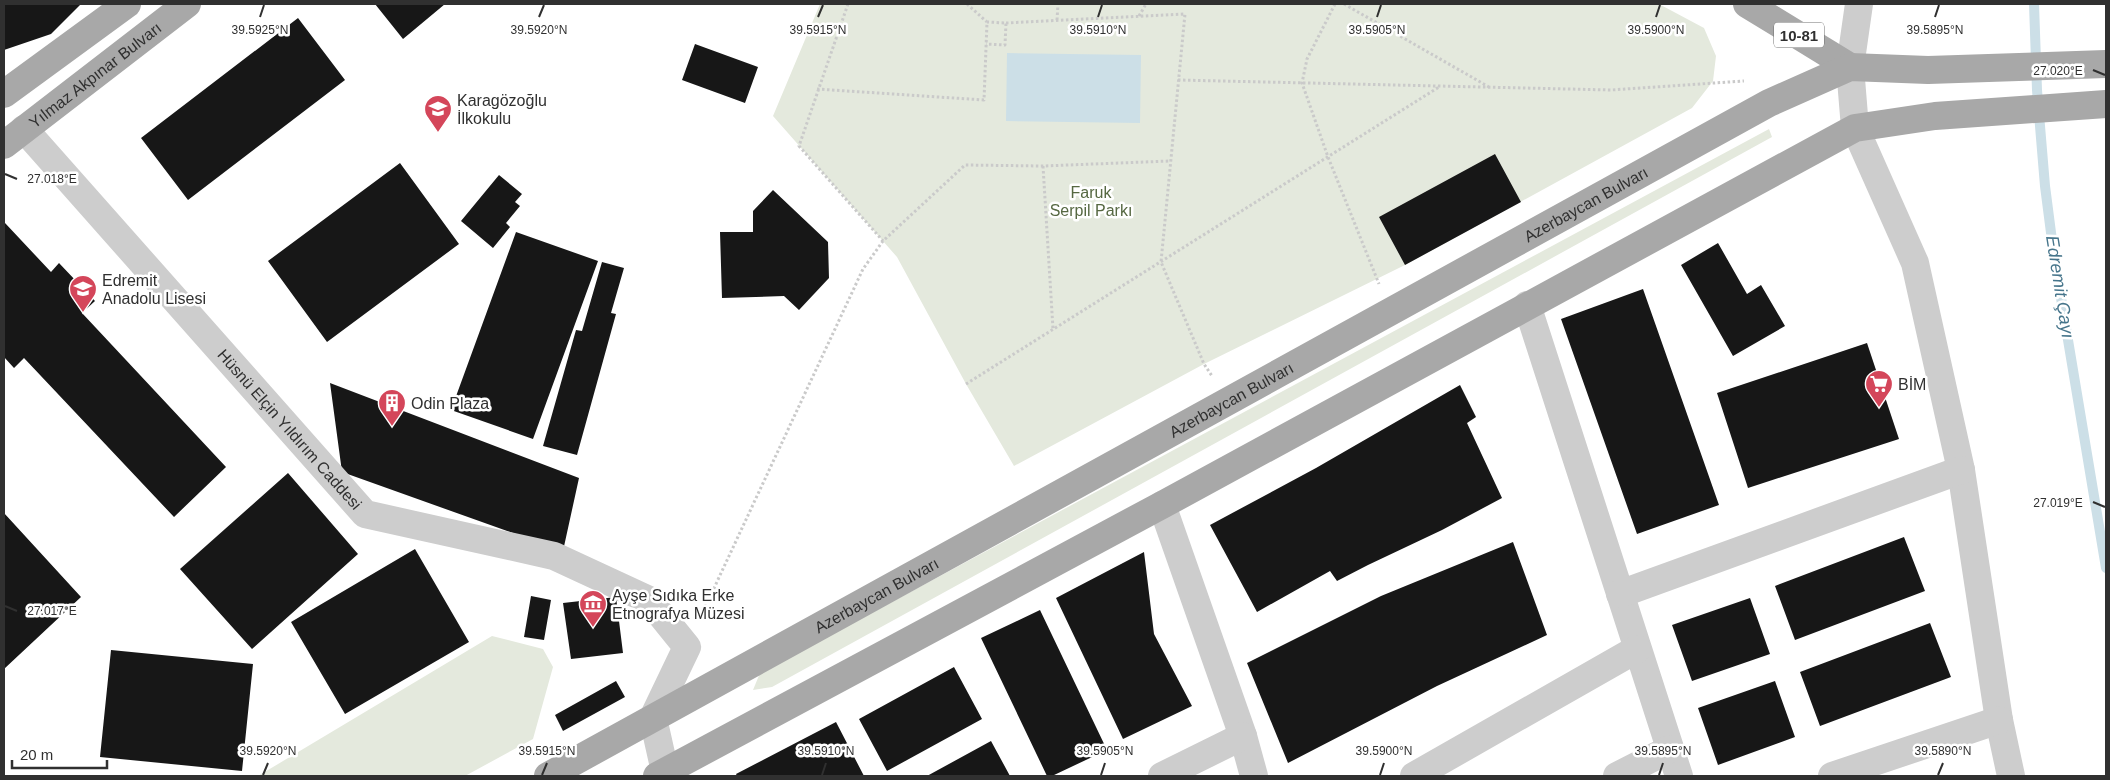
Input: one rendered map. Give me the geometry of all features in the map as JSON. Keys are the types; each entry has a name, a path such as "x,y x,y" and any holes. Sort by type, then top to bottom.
{"main road":[{"path":"4,94 127,4"},
{"name":"Yılmaz Akpınar Bulvarı","path":"14,137 187,4"},
{"name":"10-81","path":"1747,4 1850,67"},
{"name":"Azerbaycan Bulvarı","path":"548,776 1769,103 1850,67 1928,70 2103,64"},
{"path":"662,775 1855,128 1935,116 2106,104"}],"street":[{"path":"1859,4 1850,67 1855,128 1914,263 1961,470 1999,720 2010,776"},
{"name":"Hüsnü Elçin Yıldırım Caddesi","path":"14,137 365,514 554,556 649,600 688,646"},
{"path":"1528,305 1679,776"},
{"path":"1620,594 1961,470"},
{"path":"1162,505 1243,736 1254,776"},
{"path":"662,775 653,718 688,646"},
{"path":"1414,776 1637,649"},
{"path":"1832,776 1999,720"},
{"path":"1162,776 1243,736"},
{"path":"1617,776 1670,749"}],"path":[{"path":"848,4 817,89 799,146 882,241"},
{"path":"967,4 987,22 1185,14 1161,262 1204,364 1230,400"},
{"path":"1057,20 1058,4"},
{"path":"1139,16 1146,4"},
{"path":"1334,4 1307,59 1302,83 1328,157 1377,280 1393,310"},
{"path":"1344,4 1490,87"},
{"path":"817,89 984,100 987,22"},
{"path":"986,44 1005,44 1006,22"},
{"path":"1178,80 1611,90 1750,80 1769,103"},
{"path":"966,384 1440,86"},
{"path":"688,646 863,269 882,241 965,165 1043,166 1170,161"},
{"path":"1043,166 1052,329"}],"green space":[{"name":"Faruk Serpil Parkı","path":"820,4 1659,4 1704,28 1716,56 1713,81 1692,108 1405,265 1204,364 1014,466 966,384 897,257 773,116"},
{"path":"1769,129 1772,137 772,687 753,690 760,673"},
{"path":"492,636 543,649 553,667 533,739 465,776 258,776"}],"shaded area":[{"path":"1007,53 1141,55 1140,123 1006,121"}],"building":[{"path":"4,4 81,4 51,34 4,50"},
{"path":"375,4 445,4 403,39"},
{"path":"298,18 345,80 188,200 141,138"},
{"path":"695,44 758,67 745,103 682,80"},
{"path":"1495,154 1521,202 1405,265 1379,217"},
{"path":"400,163 459,244 327,342 268,261"},
{"path":"499,175 522,194 515,202 520,206 506,223 510,227 493,248 461,221"},
{"path":"773,190 828,242 829,278 799,310 784,296 722,298 720,232 753,232 753,211"},
{"name":"Edremit Anadolu Lisesi","path":"5,223 51,272 59,263 95,301 82,313 226,467 174,517 24,358 14,368 4,357"},
{"path":"516,232 598,261 533,439 451,410"},
{"path":"1718,243 1747,294 1761,285 1785,326 1733,356 1681,265"},
{"path":"602,262 624,268 611,313 616,314 577,455 543,446 576,330 582,331"},
{"path":"1643,289 1719,505 1637,534 1561,319"},
{"path":"1867,343 1899,439 1748,488 1717,393"},
{"name":"Odin Plaza","path":"330,383 579,478 563,551 342,472"},
{"path":"1460,385 1476,417 1467,423 1502,498 1442,530 1337,581 1330,571 1257,612 1210,525 1316,468"},
{"path":"288,473 358,554 252,649 180,569"},
{"path":"4,513 81,597 4,669"},
{"path":"1904,537 1925,591 1795,640 1775,586"},
{"path":"1513,542 1547,635 1437,686 1288,763 1247,663 1381,596"},
{"path":"415,549 469,642 345,714 291,622"},
{"path":"1144,552 1154,634 1192,706 1123,739 1056,598"},
{"path":"531,596 551,600 544,640 524,637"},
{"name":"Ayşe Sıdıka Erke Etnografya Müzesi","path":"616,597 623,653 571,659 563,603"},
{"path":"1750,598 1770,654 1692,681 1672,625"},
{"path":"1040,610 1107,750 1052,776 1047,776 981,638"},
{"path":"1930,623 1951,677 1820,726 1800,672"},
{"path":"111,650 253,664 242,771 100,757"},
{"path":"954,667 982,719 887,771 859,719"},
{"path":"616,681 625,697 563,731 555,715"},
{"path":"1775,681 1795,737 1718,765 1698,708"},
{"path":"836,722 864,776 737,776 736,774"},
{"path":"991,741 1010,776 927,776"}],"waterway":[{"name":"Edremit Çayı","path":"2034,4 2037,90 2045,186 2054,256 2106,568"}],"place":[{"name":"Karagözoğlu İlkokulu","path":"438,133"},
{"name":"Edremit Anadolu Lisesi","path":"83,313"},
{"name":"BİM","path":"1879,408"},
{"name":"Odin Plaza","path":"392,427"},
{"name":"Ayşe Sıdıka Erke Etnografya Müzesi","path":"593,628"}]}
